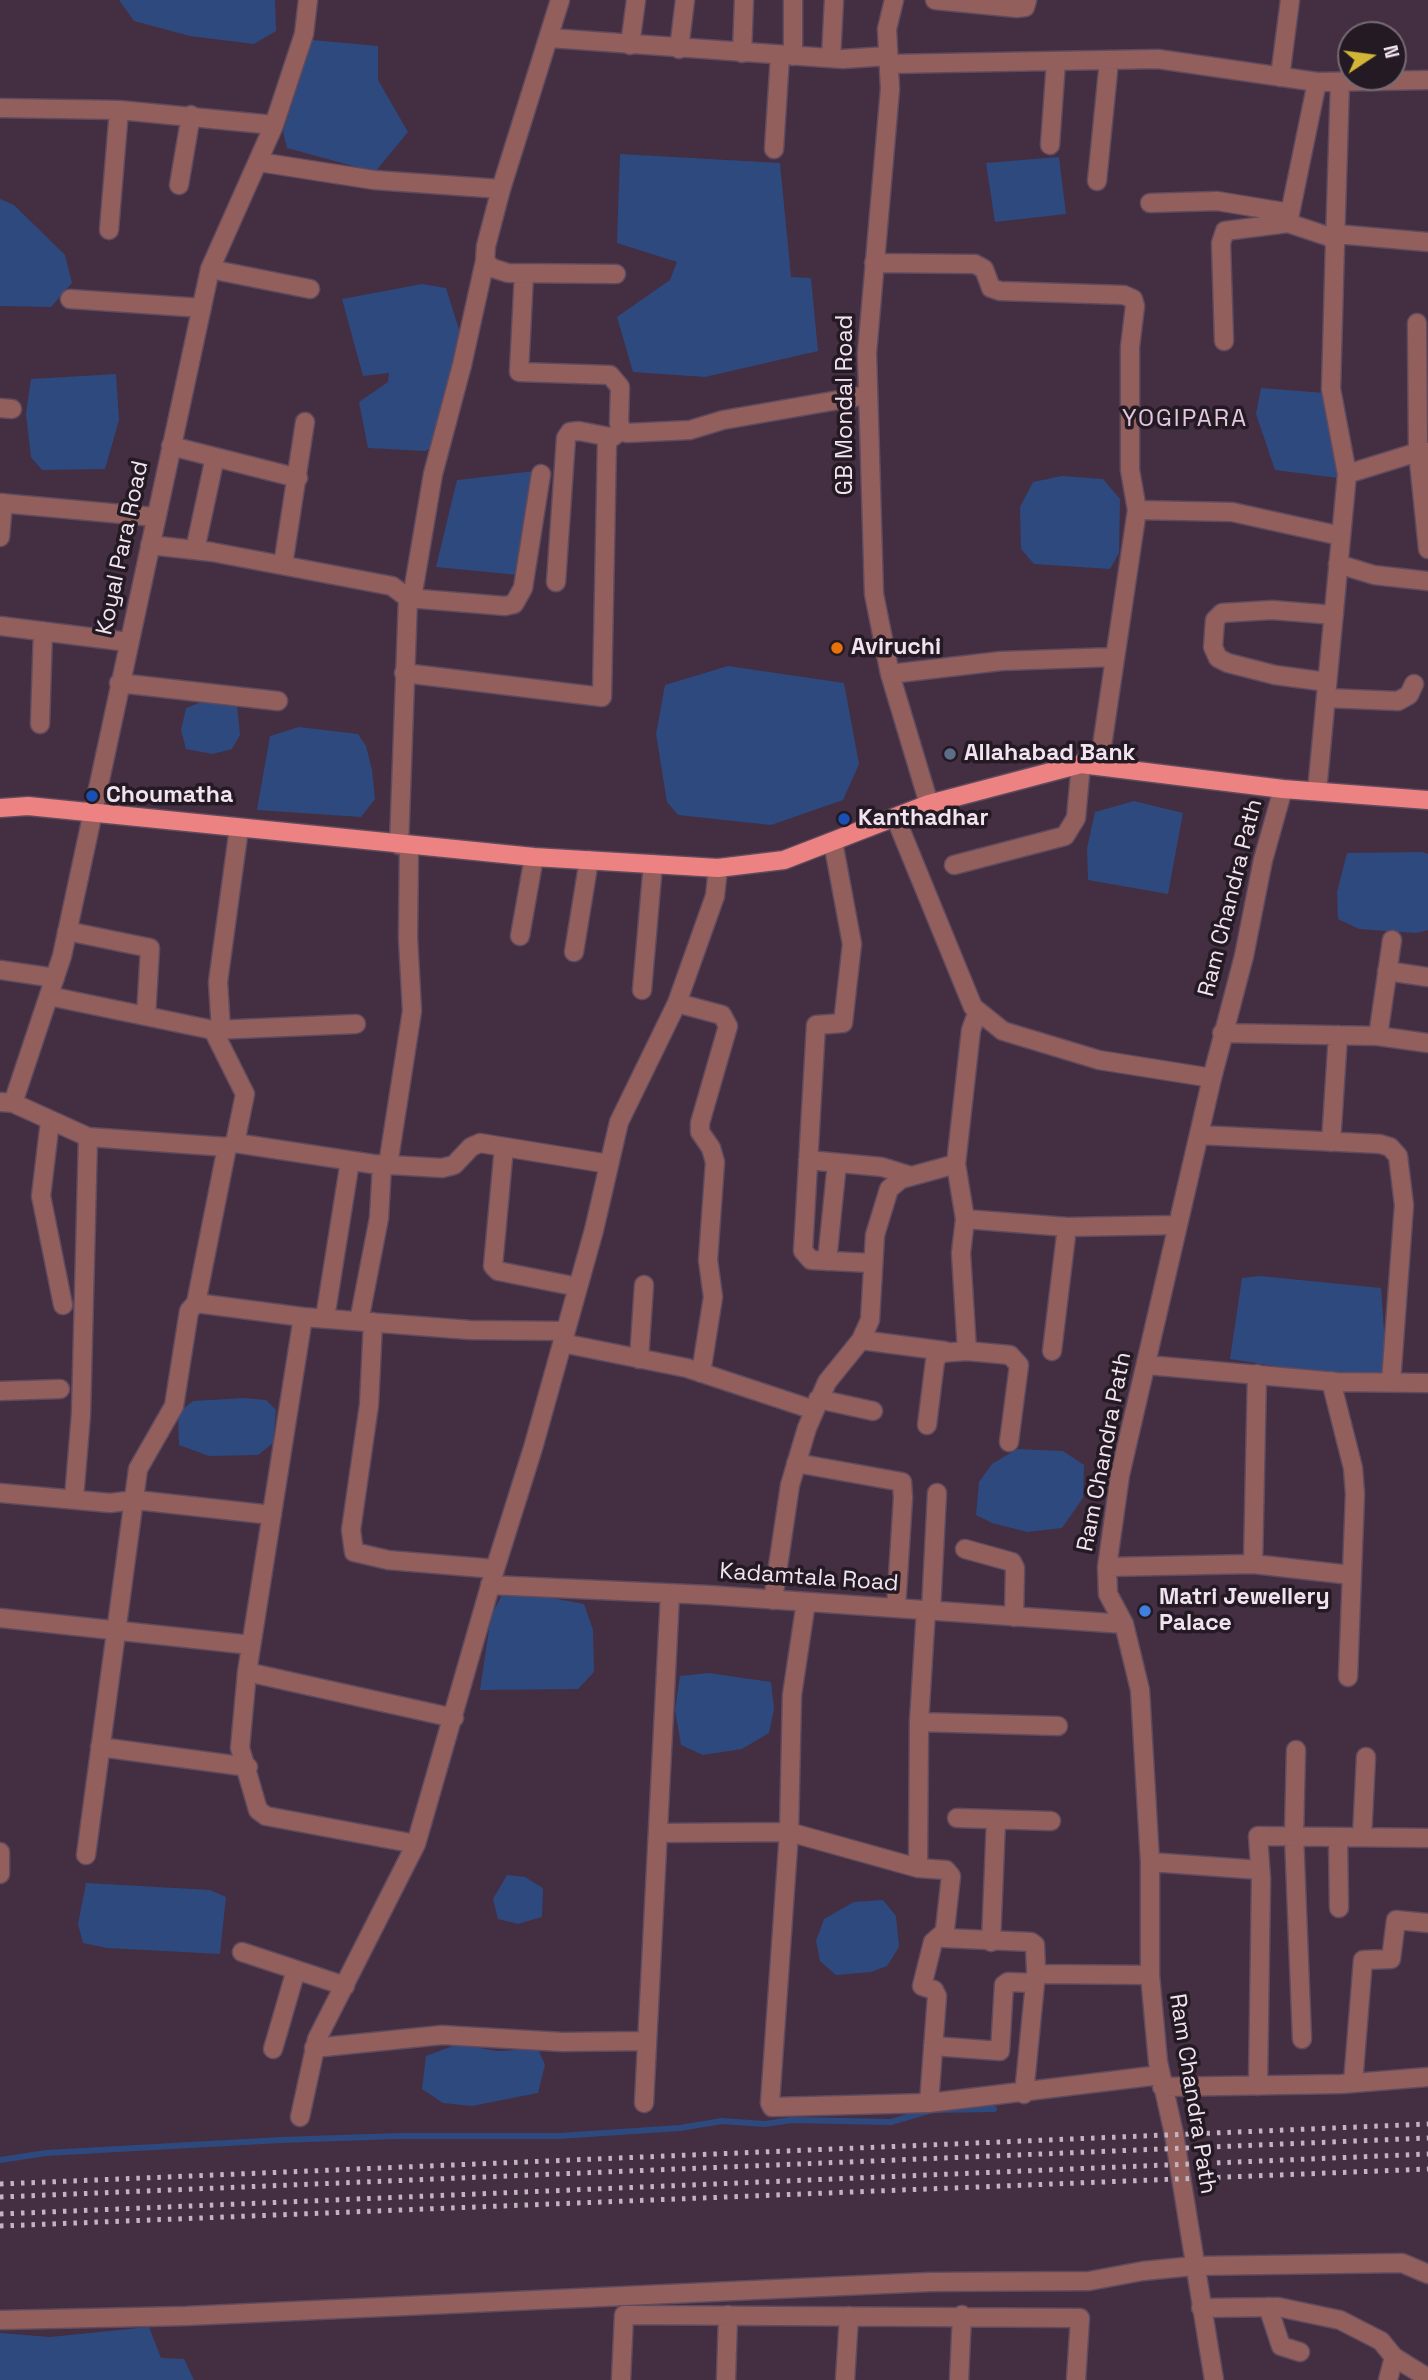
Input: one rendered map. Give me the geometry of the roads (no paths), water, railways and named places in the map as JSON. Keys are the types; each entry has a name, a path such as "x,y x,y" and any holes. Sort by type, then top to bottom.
{"main road":[{"path":"0,808 28,806 534,857 718,867 784,860 896,819 929,804 1081,764 1283,789 1428,800"}],"street":[{"name":"Koyal Para Road","path":"6,1102 49,996 67,931 210,270 274,125 303,34 308,0"},
{"path":"366,1322 385,1165 412,1011 404,846 404,673 410,597 433,474 462,365 486,246 560,0"},
{"path":"630,44 636,0"},
{"path":"678,49 685,0"},
{"path":"742,53 744,0"},
{"path":"774,149 793,0"},
{"path":"831,58 834,0"},
{"name":"GB Mondal Road","path":"894,0 887,29 890,89 874,263 867,395 874,594 890,674 929,804"},
{"path":"935,0 1017,8 1025,7 1027,0"},
{"path":"1280,77 1290,0"},
{"path":"550,38 831,58 1056,62 1158,60 1317,82 1337,82"},
{"path":"1097,181 1110,61"},
{"path":"1050,145 1056,62"},
{"path":"1407,80 1428,80"},
{"path":"1289,218 1317,82"},
{"path":"1317,791 1347,474 1331,389 1340,91"},
{"path":"0,108 119,110 274,125"},
{"path":"108,230 119,110"},
{"path":"179,185 191,115"},
{"path":"259,162 374,180 501,189"},
{"path":"1150,203 1217,201 1289,218 1330,237 1428,242"},
{"path":"1224,341 1221,243 1225,231 1289,218"},
{"path":"485,261 492,268 524,274 616,274"},
{"path":"874,263 975,264 985,269 991,288 1000,291 1124,295 1133,299 1130,471 1136,510 1099,765"},
{"path":"210,270 310,289"},
{"path":"404,673 602,697 607,441 616,433 620,387 610,375 519,372 524,274"},
{"path":"70,299 202,308"},
{"path":"1417,323 1428,550"},
{"path":"556,582 566,438 570,432 690,430 723,420 867,395"},
{"path":"283,565 305,422"},
{"path":"171,446 298,478"},
{"path":"1347,474 1423,452"},
{"path":"195,550 215,457"},
{"path":"149,545 195,550 392,586 410,597 505,606 514,604 523,588 541,474"},
{"path":"0,537 2,503 155,517"},
{"path":"1136,510 1232,512 1341,536"},
{"path":"1338,565 1374,575 1428,582"},
{"path":"1334,615 1272,610 1222,613 1216,620 1213,647 1218,658 1228,663 1327,690 1398,701 1409,695 1414,684"},
{"path":"0,626 128,642"},
{"path":"40,724 43,631"},
{"path":"890,674 1001,661 1115,657"},
{"path":"119,683 278,701"},
{"path":"954,865 1065,836 1076,818 1081,764"},
{"name":"Ram Chandra Path","path":"1214,2380 1174,2134 1161,2081 1150,1975 1150,1862 1140,1690 1124,1624 1108,1594 1107,1567 1120,1475 1222,1033 1244,956 1263,860 1283,789"},
{"path":"896,819 973,1007 1003,1031 1098,1060 1212,1078"},
{"path":"86,1855 115,1630 136,1500 138,1469 174,1406 189,1311 197,1303 231,1145 245,1094 217,1030 220,960 239,828"},
{"path":"833,842 852,944 843,1023 816,1025 803,1251 811,1260 871,1263"},
{"path":"520,936 534,857"},
{"path":"574,952 589,860"},
{"path":"642,990 653,864"},
{"path":"300,2117 314,2048 416,1844 564,1337 619,1122 677,1003 715,896 718,867"},
{"path":"67,931 150,948 146,1016"},
{"path":"1378,1036 1392,940"},
{"path":"0,970 55,978"},
{"path":"1387,971 1428,977"},
{"path":"49,996 217,1030 356,1024"},
{"path":"677,1003 722,1015 728,1026 700,1123 700,1132 711,1148 715,1162 708,1260 713,1297 701,1373"},
{"path":"967,1351 961,1254 965,1219 956,1164 971,1030 978,1011"},
{"path":"1222,1033 1378,1036 1428,1043"},
{"path":"1331,1142 1338,1035"},
{"path":"6,1102 88,1137 231,1145 385,1165 442,1168 454,1166 471,1147 480,1143 609,1164"},
{"path":"50,1121 41,1196 63,1305"},
{"path":"1199,1135 1390,1147 1398,1156 1402,1166 1404,1205 1391,1382"},
{"path":"74,1498 80,1414 88,1137"},
{"path":"504,1147 493,1266 498,1271 578,1287"},
{"path":"808,1160 881,1167 912,1176"},
{"path":"325,1318 350,1161"},
{"path":"827,1261 837,1163"},
{"path":"773,1600 796,1463 816,1405 827,1382 861,1340 870,1320 871,1263 875,1235 889,1189 901,1179 956,1164"},
{"path":"965,1219 1067,1227 1178,1225"},
{"path":"1052,1351 1067,1227"},
{"path":"639,1359 644,1285"},
{"path":"197,1303 303,1317 564,1337 816,1405 873,1411"},
{"path":"303,1317 247,1672 240,1748 248,1767 258,1810 265,1816 416,1844"},
{"name":"Kadamtala Road","path":"366,1322 369,1405 351,1530 354,1552 492,1577 670,1594 1124,1624"},
{"path":"861,1340 945,1351 1010,1355 1019,1366 1009,1443"},
{"path":"927,1425 935,1362 945,1351"},
{"path":"1147,1366 1331,1381 1428,1383"},
{"path":"1253,1564 1257,1374"},
{"path":"1331,1381 1353,1468 1348,1677"},
{"path":"0,1391 60,1389"},
{"path":"796,1463 901,1482 903,1498 896,1608"},
{"path":"0,1493 110,1503 136,1500 272,1515"},
{"path":"918,1868 919,1722 937,1493"},
{"path":"965,1549 1012,1562 1015,1568 1014,1616"},
{"path":"1107,1567 1253,1564 1350,1575"},
{"path":"644,2103 670,1594"},
{"path":"806,1602 792,1695 789,1832 770,2103 777,2109 929,2103 1161,2081 1258,2086 1428,2077"},
{"path":"0,1618 251,1646"},
{"path":"247,1672 454,1718"},
{"path":"919,1722 1058,1726"},
{"path":"100,1747 248,1767"},
{"path":"1296,1750 1294,1835 1302,2039"},
{"path":"1362,1838 1366,1757"},
{"path":"957,1818 1051,1821"},
{"path":"991,1942 996,1820"},
{"path":"659,1833 789,1832 918,1868 950,1872 942,1934 933,1942 922,1986 924,1989 934,1990 937,1996 929,2103"},
{"path":"1258,2086 1258,1836 1428,1838"},
{"path":"1338,1836 1339,1908"},
{"path":"0,1852 0,1874"},
{"path":"1150,1862 1260,1870"},
{"path":"1353,2083 1363,1960 1391,1959 1396,1920 1428,1923"},
{"path":"942,1934 947,1940 1034,1943 1035,1977 1024,2094"},
{"path":"243,1952 345,1986"},
{"path":"273,2049 296,1970"},
{"path":"933,2046 1000,2051 1004,1985 1008,1982 1040,1974 1150,1975"},
{"path":"314,2048 442,2035 563,2042 647,2041"},
{"path":"0,2320 186,2316 930,2282 1089,2281 1195,2266 1402,2263 1428,2274"},
{"path":"621,2380 624,2294"},
{"path":"1268,2307 1281,2346 1300,2352"},
{"path":"1201,2308 1268,2307 1340,2320 1381,2341 1394,2357 1428,2378"},
{"path":"624,2315 962,2315 1080,2318 1076,2380"},
{"path":"726,2380 729,2315"},
{"path":"959,2380 962,2315"},
{"path":"845,2380 849,2316"},
{"path":"1388,2380 1394,2357"}],"water":[{"path":"119,0 275,0 276,31 254,44 190,36 134,21"},
{"path":"312,40 378,46 378,80 408,132 375,172 287,148 283,132"},
{"path":"620,154 780,163 791,277 811,278 818,351 705,377 633,372 617,317 670,280 677,262 617,243"},
{"path":"1059,157 1066,214 995,222 986,163"},
{"path":"0,199 14,205 65,255 72,283 51,307 0,306"},
{"path":"422,284 446,288 461,336 446,441 425,451 368,448 359,402 388,382 389,373 363,376 342,299"},
{"path":"116,374 119,420 105,469 42,470 31,457 26,414 31,379"},
{"path":"1261,388 1325,393 1338,478 1275,470 1256,414"},
{"path":"544,470 528,576 436,567 457,480"},
{"path":"1062,476 1103,479 1120,499 1119,553 1110,569 1034,564 1021,549 1020,507 1033,482"},
{"path":"728,666 844,683 859,764 843,800 771,825 678,815 667,802 656,734 665,685"},
{"path":"212,698 237,705 240,735 232,749 213,754 186,749 181,730 186,708"},
{"path":"299,727 358,734 366,746 375,799 361,817 257,810 270,736"},
{"path":"1134,801 1183,813 1168,894 1088,880 1087,848 1095,812"},
{"path":"1347,853 1428,854 1428,930 1417,933 1359,929 1338,919 1337,892"},
{"path":"1260,1276 1381,1288 1387,1372 1332,1375 1230,1359 1242,1278"},
{"path":"244,1398 266,1400 276,1410 273,1443 258,1455 209,1456 179,1445 178,1413 193,1401"},
{"path":"1017,1449 1063,1451 1084,1465 1083,1498 1062,1528 1027,1532 992,1523 976,1515 979,1482 992,1464"},
{"path":"502,1595 552,1598 584,1604 593,1630 594,1672 578,1689 480,1690 491,1616"},
{"path":"709,1673 771,1682 774,1709 769,1733 742,1749 703,1755 681,1745 675,1710 680,1676"},
{"path":"507,1875 525,1877 543,1888 542,1917 518,1924 498,1919 493,1899"},
{"path":"86,1883 210,1890 226,1897 220,1954 107,1948 83,1943 78,1924"},
{"path":"883,1900 896,1916 899,1947 887,1966 871,1972 836,1975 820,1961 816,1941 824,1919 854,1902"},
{"path":"458,2044 497,2051 538,2049 545,2065 538,2093 472,2106 443,2103 422,2089 426,2056"},
{"path":"149,2327 161,2358 184,2359 194,2380 0,2380 0,2333 50,2337"}],"waterway":[{"path":"0,2160 46,2153 281,2140 399,2136 559,2136 680,2128 722,2121 765,2124 792,2120 891,2122 932,2110 994,2109"}],"railway":[{"path":"0,2184 1428,2124"},
{"path":"0,2197 1428,2138"},
{"path":"0,2214 1428,2154"},
{"path":"0,2226 1428,2169"}],"place":[{"name":"Aviruchi","path":"837,648"},
{"name":"Allahabad Bank","path":"950,754"},
{"name":"Choumatha","path":"92,796"},
{"name":"Kanthadhar","path":"844,819"},
{"name":"Matri Jewellery Palace","path":"1145,1611"}],"district":[{"name":"YOGIPARA","path":"1185,419"}]}
